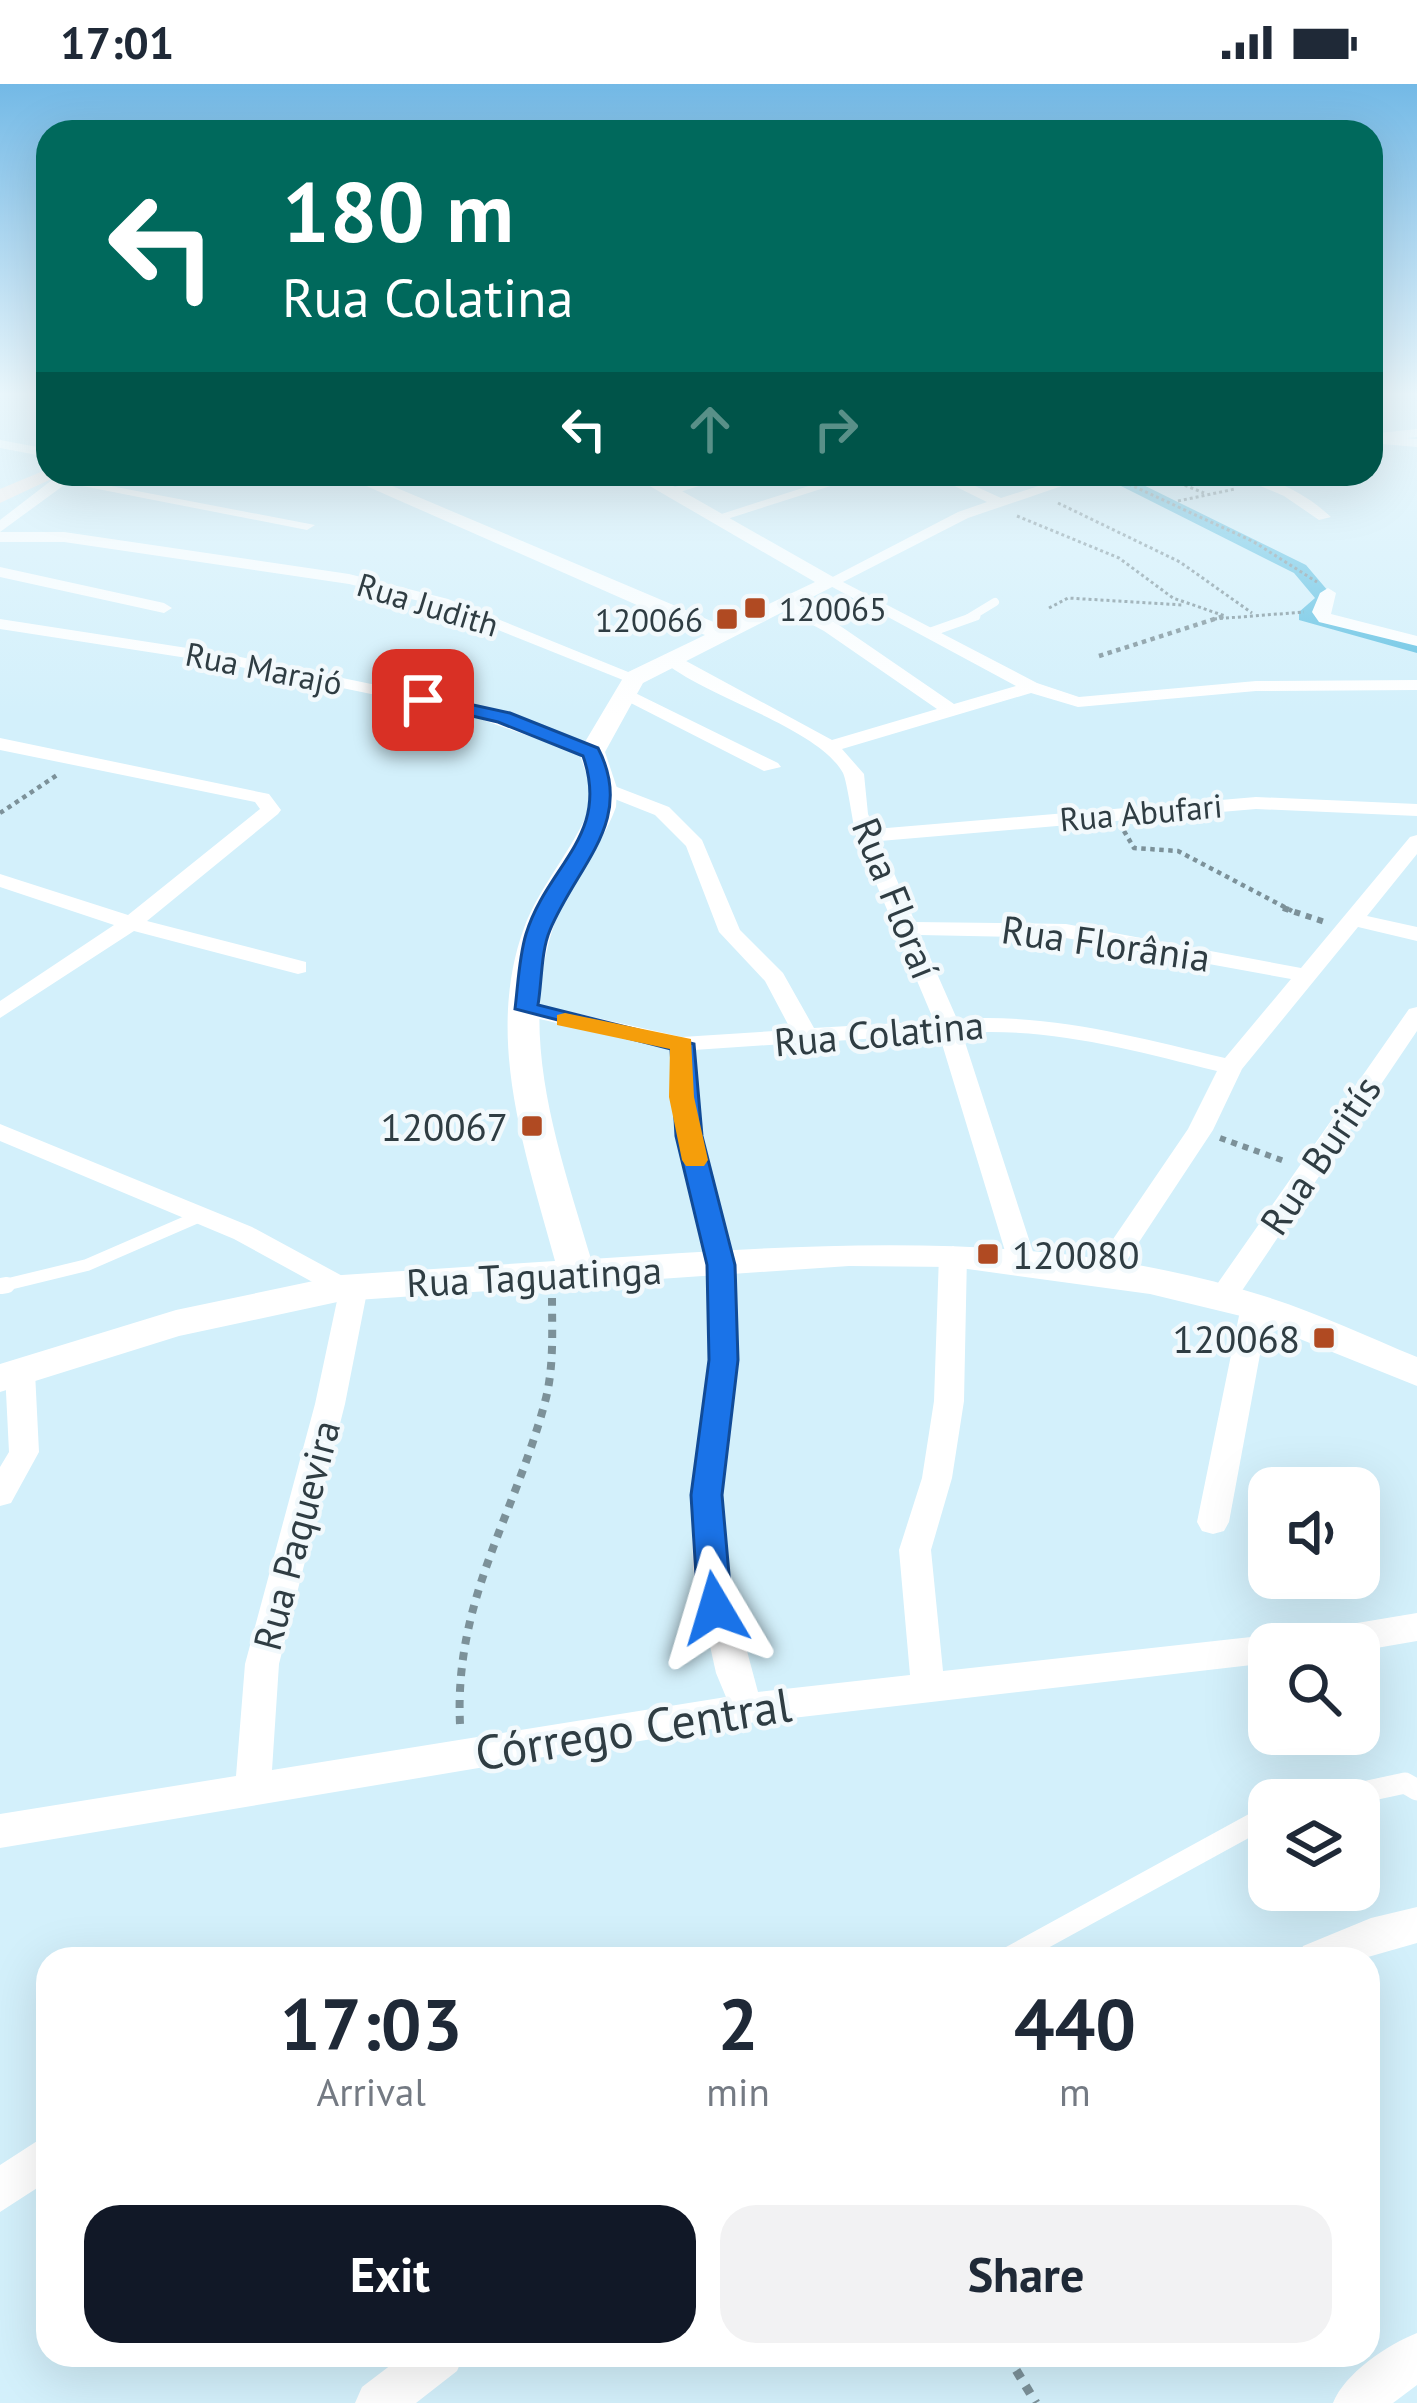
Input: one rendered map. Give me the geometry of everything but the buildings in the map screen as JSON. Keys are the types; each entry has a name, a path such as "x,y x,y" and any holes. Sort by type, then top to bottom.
{"street":[{"path":"0,527 29,500"},
{"path":"180,500 307,525"},
{"path":"409,500 723,634"},
{"path":"687,500 1031,687 1098,704 1256,686 1417,685"},
{"path":"719,518 776,500"},
{"path":"988,500 995,504"},
{"path":"565,1275 526,1080 526,1009 537,933 598,824 604,788 592,752 629,686 669,659 787,605 920,535 1007,500"},
{"path":"1300,500 1324,517"},
{"name":"Rua Judith","path":"0,537 97,541 350,580 442,602 629,686 771,767"},
{"path":"0,572 164,608"},
{"path":"1328,593 1321,615 1417,641"},
{"path":"787,605 830,628 952,711"},
{"name":"Rua Marajó","path":"0,624 226,659 468,709 592,752"},
{"path":"669,659 830,747 1031,687"},
{"path":"0,744 271,804 266,817 131,923 0,1011"},
{"name":"Rua Floraí","path":"830,747 854,774 866,836 949,1028 1022,1261"},
{"path":"604,788 636,796 662,811 695,844 730,932 775,978 808,1040"},
{"name":"Rua Abufari","path":"866,836 1256,803 1417,810"},
{"path":"1104,1273 1200,1130 1232,1067 1417,841"},
{"path":"0,880 131,923 298,967"},
{"path":"1349,924 1417,934"},
{"name":"Rua Florânia","path":"904,928 1066,931 1305,975"},
{"name":"Rua Colatina","path":"526,1009 682,1044 808,1040 1004,1023 1088,1032 1232,1067"},
{"name":"Rua Buritís","path":"1239,1301 1309,1171 1417,1014"},
{"path":"682,1044 689,1136 721,1265 724,1360 706,1495 709,1569 733,1673 748,1708"},
{"path":"0,1132 244,1233 348,1288"},
{"name":"Rua Taguatinga","path":"10,1375 176,1323 348,1288 849,1255 953,1255 1150,1281 1239,1301 1417,1372"},
{"path":"928,1688 916,1550 937,1478 949,1400 953,1255"},
{"name":"Rua Paquevira","path":"254,1785 262,1664 330,1404 348,1288"},
{"path":"1213,1522 1239,1301"},
{"path":"0,1494 24,1452 10,1375"},
{"path":"1380,1633 1417,1627"},
{"name":"Córrego Central","path":"0,1831 254,1785 748,1708 1248,1651"},
{"path":"1345,1947 1417,1925"},
{"path":"0,2191 36,2165"},
{"path":"1356,2403 1417,2356"},
{"path":"377,2403 425,2367"}],"lane":[{"path":"928,633 983,614 994,602"},
{"path":"1,1286 87,1265 200,1216"},
{"path":"1380,1788 1405,1783 1417,1790"},
{"path":"1028,1947 1248,1826"}],"path":[{"path":"1049,500 1180,562 1252,613"},
{"path":"1171,500 1303,569 1328,593"},
{"path":"1175,502 1182,500"},
{"path":"995,504 1119,557 1173,598 1225,616"},
{"path":"1049,608 1068,598 1198,607"},
{"path":"1100,656 1225,616 1294,610"},
{"path":"0,813 76,762"},
{"path":"1113,813 1134,848 1178,851 1269,903 1349,924"},
{"path":"1200,1130 1309,1171"},
{"path":"464,1754 458,1706 467,1611 546,1399 565,1275"},
{"path":"1014,2367 1036,2403"}],"waterway":[{"path":"1162,500 1300,569 1325,598 1306,616 1417,647"}],"slow traffic":[{"path":"565,1020 682,1044 682,1097 695,1160"}],"place":[{"name":"120065","path":"755,608"},
{"name":"120066","path":"727,619"},
{"name":"120067","path":"532,1126"},
{"name":"120080","path":"988,1254"},
{"name":"120068","path":"1324,1338"}],"route":[{"path":"423,700 503,717 592,752 604,788 598,824 552,898 537,933 526,1009 602,1030 682,1044 682,1097 721,1265 724,1360 706,1495 715,1608"}]}
